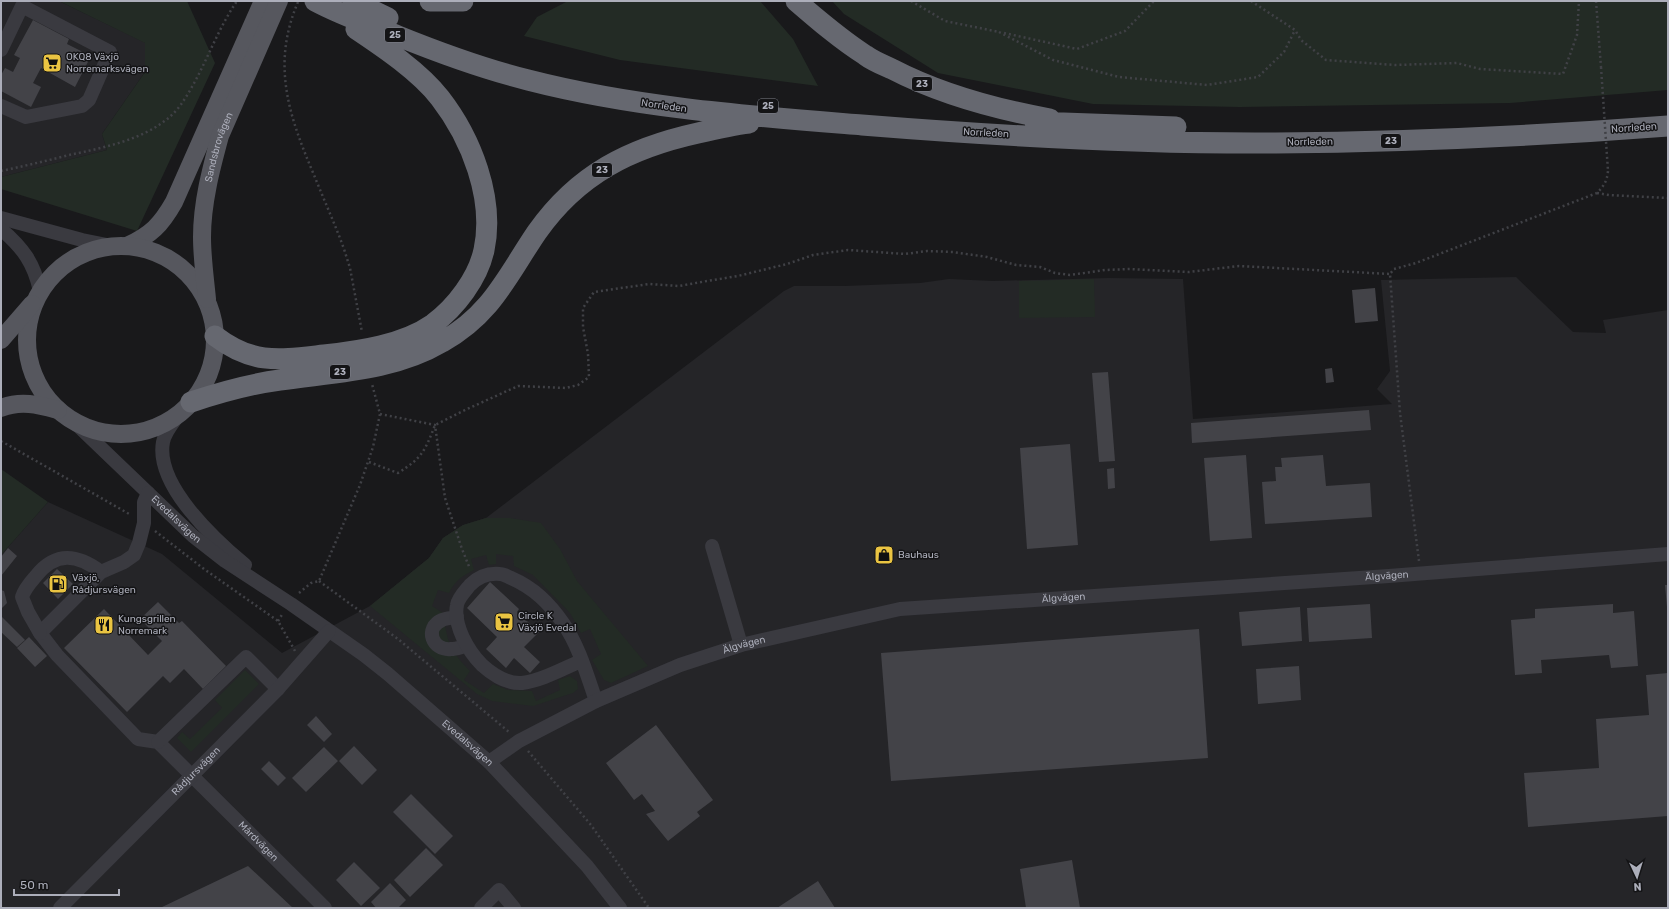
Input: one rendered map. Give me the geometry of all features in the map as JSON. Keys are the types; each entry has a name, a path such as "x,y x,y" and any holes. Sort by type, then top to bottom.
{"highway":[{"name":"Norrleden","path":"353,1 429,36 516,64 586,81 649,93 704,100 860,114 1188,128 1368,128 1558,120 1668,112"},
{"path":"430,1 463,1"},
{"name":"23","path":"796,1 825,26 865,56 910,79 950,95 1004,111 1068,123"},
{"name":"Norrleden","path":"318,3 431,49 470,63 527,80 591,94 648,104 788,120 895,128 1113,140 1272,143 1451,139 1560,134 1668,126"},
{"path":"215,336 226,344 245,354 271,359 286,359 331,354 389,344 433,324 454,305 477,269 484,250 486,223 485,201 480,179 463,134 452,115 439,96 402,62 318,3"},
{"name":"23","path":"186,408 244,386 376,367 400,361 423,352 461,330 490,304 537,232 552,212 570,194 593,175 616,160 674,138 742,124 788,120"}],"main road":[{"name":"Sandsbrovägen","path":"120,246 140,240 157,227 166,217 263,1"},
{"name":"Sandsbrovägen","path":"208,304 202,236 209,179 220,136 279,1"},
{"name":"23","path":"1,340 37,297 50,277 63,265 95,249 120,246 148,250 184,270 198,285 208,304 213,319 215,336 214,354 210,371 202,387 186,408 166,422 151,429 135,433 119,434 87,428 65,415 47,398 38,384 28,358 27,335 29,318 37,297"},
{"name":"23","path":"1,408 12,404 24,403 65,415"}],"street":[{"path":"1,50 22,6 110,52 89,100 82,106 26,117 1,106"},
{"path":"1,218 82,240 120,246"},
{"path":"1,229 25,252 37,277 37,297"},
{"name":"Evedalsvägen","path":"186,408 167,432 163,441 162,452 164,465 171,483 190,511 221,544 291,604"},
{"name":"Evedalsvägen","path":"65,415 204,545 225,561 291,604 388,674 489,762 582,860 620,908"},
{"path":"40,633 101,572 124,562 134,555 144,523 144,502 148,494"},
{"path":"712,546 741,645"},
{"name":"Älgvägen","path":"489,762 519,741 596,701 680,665 741,645 900,609 1420,573 1668,554"},
{"path":"101,572 84,561 71,558 62,558 46,565 26,588 22,597 28,612 40,633 57,655 138,739 158,742 246,657 278,689"},
{"path":"581,661 541,678 520,683 505,680 491,673 478,661 466,646 457,617 457,604 464,592 474,581 487,575 502,574 537,592 564,624 571,635 581,661 596,701"},
{"path":"457,617 442,619 437,622 433,628 432,638 435,644 445,649 466,646"},
{"name":"Rådjursvägen","path":"60,908 278,689 329,631"},
{"name":"Mårdvägen","path":"158,742 325,908"},
{"path":"481,908 499,890 514,908"}],"path":[{"path":"1,171 116,145 152,129 167,119 181,105 194,85 224,22 237,1"},
{"path":"298,1 285,45 284,72 286,93 299,138 344,249 350,268 362,333"},
{"path":"911,1 945,21 1077,49 1125,31 1154,1"},
{"path":"1251,1 1295,30 1301,40 1326,60 1395,66 1457,63 1480,69 1563,74 1577,34 1579,1"},
{"path":"1420,573 1400,413 1390,274 1394,269 1416,263 1597,193 1603,188 1607,180 1608,171 1596,1"},
{"path":"1000,32 1053,60 1119,77 1207,86 1258,77 1284,52 1295,30"},
{"path":"1597,193 1668,198"},
{"path":"380,414 435,425 518,386 566,388 578,384 589,377 588,354 583,328 583,308 594,292 648,284 679,286 738,276 787,264 813,255 848,250 905,254 927,251 953,252 987,257 1016,265 1040,267 1055,273 1070,275 1105,270 1130,269 1189,272 1239,266 1390,274"},
{"path":"319,581 369,462 380,414 370,376"},
{"path":"369,462 398,473 414,463 427,447 435,425"},
{"path":"435,425 445,498 474,581"},
{"path":"1,441 144,523 204,569 278,621 294,650 305,659"},
{"path":"291,604 301,591 311,583 319,581"},
{"path":"319,581 398,639 519,741 591,825 649,908"}],"shaded area":[{"path":"1,1 59,1 146,43 145,72 102,134 107,150 1,177"},
{"path":"59,1 187,1 215,63 137,231 1,189 1,177 107,150 102,134 145,72 145,43"},
{"path":"568,1 760,1 793,39 818,86 620,60 524,36 537,17"},
{"path":"832,1 1668,1 1668,90 1510,103 1240,107 1093,104 938,73 844,14"},
{"path":"1516,277 1573,332 1606,333 1603,320 1668,310 1668,908 1,908 1,555 48,502 162,554 282,653 370,606 429,558 443,538 463,525 486,518 784,291 794,286 845,286 920,283 949,279 993,281 1109,278 1183,279 1193,419 1392,404 1377,389 1390,371 1381,280"},
{"path":"1094,279 1095,317 1019,318 1019,281"},
{"path":"1,469 48,502 1,555"},
{"path":"486,518 510,518 541,523 560,549 577,581 648,666 611,683 604,680 592,660 601,654 590,629 581,633 570,613 533,575 514,566 513,556 496,554 496,564 489,565 486,555 471,559 474,570 459,579 449,593 438,590 432,606 443,613 450,645 470,671 464,680 484,693 493,684 508,690 532,691 536,701 560,690 558,680 570,676 577,681 578,689 573,693 533,706 492,701 477,694 370,606 429,558 443,538 463,525"},
{"path":"245,670 259,684 191,752 177,738 182,732 190,739 222,708 215,700"}],"building":[{"name":"OKQ8 Växjö Norremarksvägen","path":"33,20 69,39 67,44 91,56 75,87 41,68 33,83 41,87 31,107 1,91 1,75 5,68 13,72 20,58 14,55"},
{"path":"1375,288 1378,321 1355,323 1352,290"},
{"path":"1332,368 1334,382 1326,383 1325,369"},
{"path":"1108,372 1115,461 1099,462 1092,373"},
{"path":"1369,410 1371,430 1192,443 1191,423"},
{"path":"1070,444 1078,545 1027,549 1020,448"},
{"path":"1246,455 1252,538 1210,541 1204,458"},
{"path":"1323,455 1326,486 1370,483 1372,517 1265,524 1262,482 1276,481 1275,467 1282,467 1281,458"},
{"path":"1114,468 1115,488 1108,489 1107,469"},
{"path":"8,548 17,556 1,576 1,557"},
{"name":"Växjö, Rådjursvägen","path":"57,569 73,584 58,599 43,583"},
{"name":"Circle K Växjö Evedal","path":"490,582 519,609 517,612 539,632 524,647 540,662 530,673 514,658 506,668 486,649 497,637 467,608"},
{"path":"1665,585 1668,585 1668,607 1667,607"},
{"path":"1,590 4,591 7,603 1,609"},
{"path":"158,602 179,623 182,621 226,666 203,689 184,669 170,683 163,676 127,712 64,648 104,609 148,655 162,641 140,619"},
{"path":"1370,604 1372,638 1309,642 1307,608"},
{"path":"1613,604 1613,613 1634,611 1638,666 1611,668 1609,655 1541,660 1542,673 1515,675 1511,620 1535,618 1535,609"},
{"path":"1300,607 1302,641 1242,646 1239,612"},
{"path":"1,616 25,640 17,647 1,632"},
{"path":"1199,629 1208,758 891,781 881,653"},
{"path":"29,637 47,656 35,667 17,648"},
{"path":"1299,666 1301,700 1258,704 1256,669"},
{"path":"1668,673 1668,816 1528,827 1524,773 1599,768 1596,719 1649,715 1646,675"},
{"path":"316,716 332,734 324,742 307,725"},
{"path":"656,725 713,800 697,812 700,816 668,841 646,814 655,811 642,794 634,800 606,763"},
{"path":"354,746 377,770 362,785 339,761"},
{"path":"324,747 338,761 306,792 292,778"},
{"path":"269,761 286,778 278,786 261,769"},
{"path":"411,794 453,836 435,854 393,812"},
{"path":"426,848 443,865 410,897 394,880"},
{"path":"1072,860 1080,908 1026,908 1020,869"},
{"path":"354,862 380,888 361,906 336,880"},
{"path":"248,866 293,908 160,908"},
{"path":"818,881 835,908 777,908"},
{"path":"390,883 406,900 398,908 376,908 371,902"}],"place":[{"name":"OKQ8 Växjö Norremarksvägen","path":"52,63"},
{"name":"Bauhaus","path":"884,555"},
{"name":"Växjö, Rådjursvägen","path":"58,584"},
{"name":"Circle K Växjö Evedal","path":"504,622"},
{"name":"Kungsgrillen Norremark","path":"104,625"}]}
